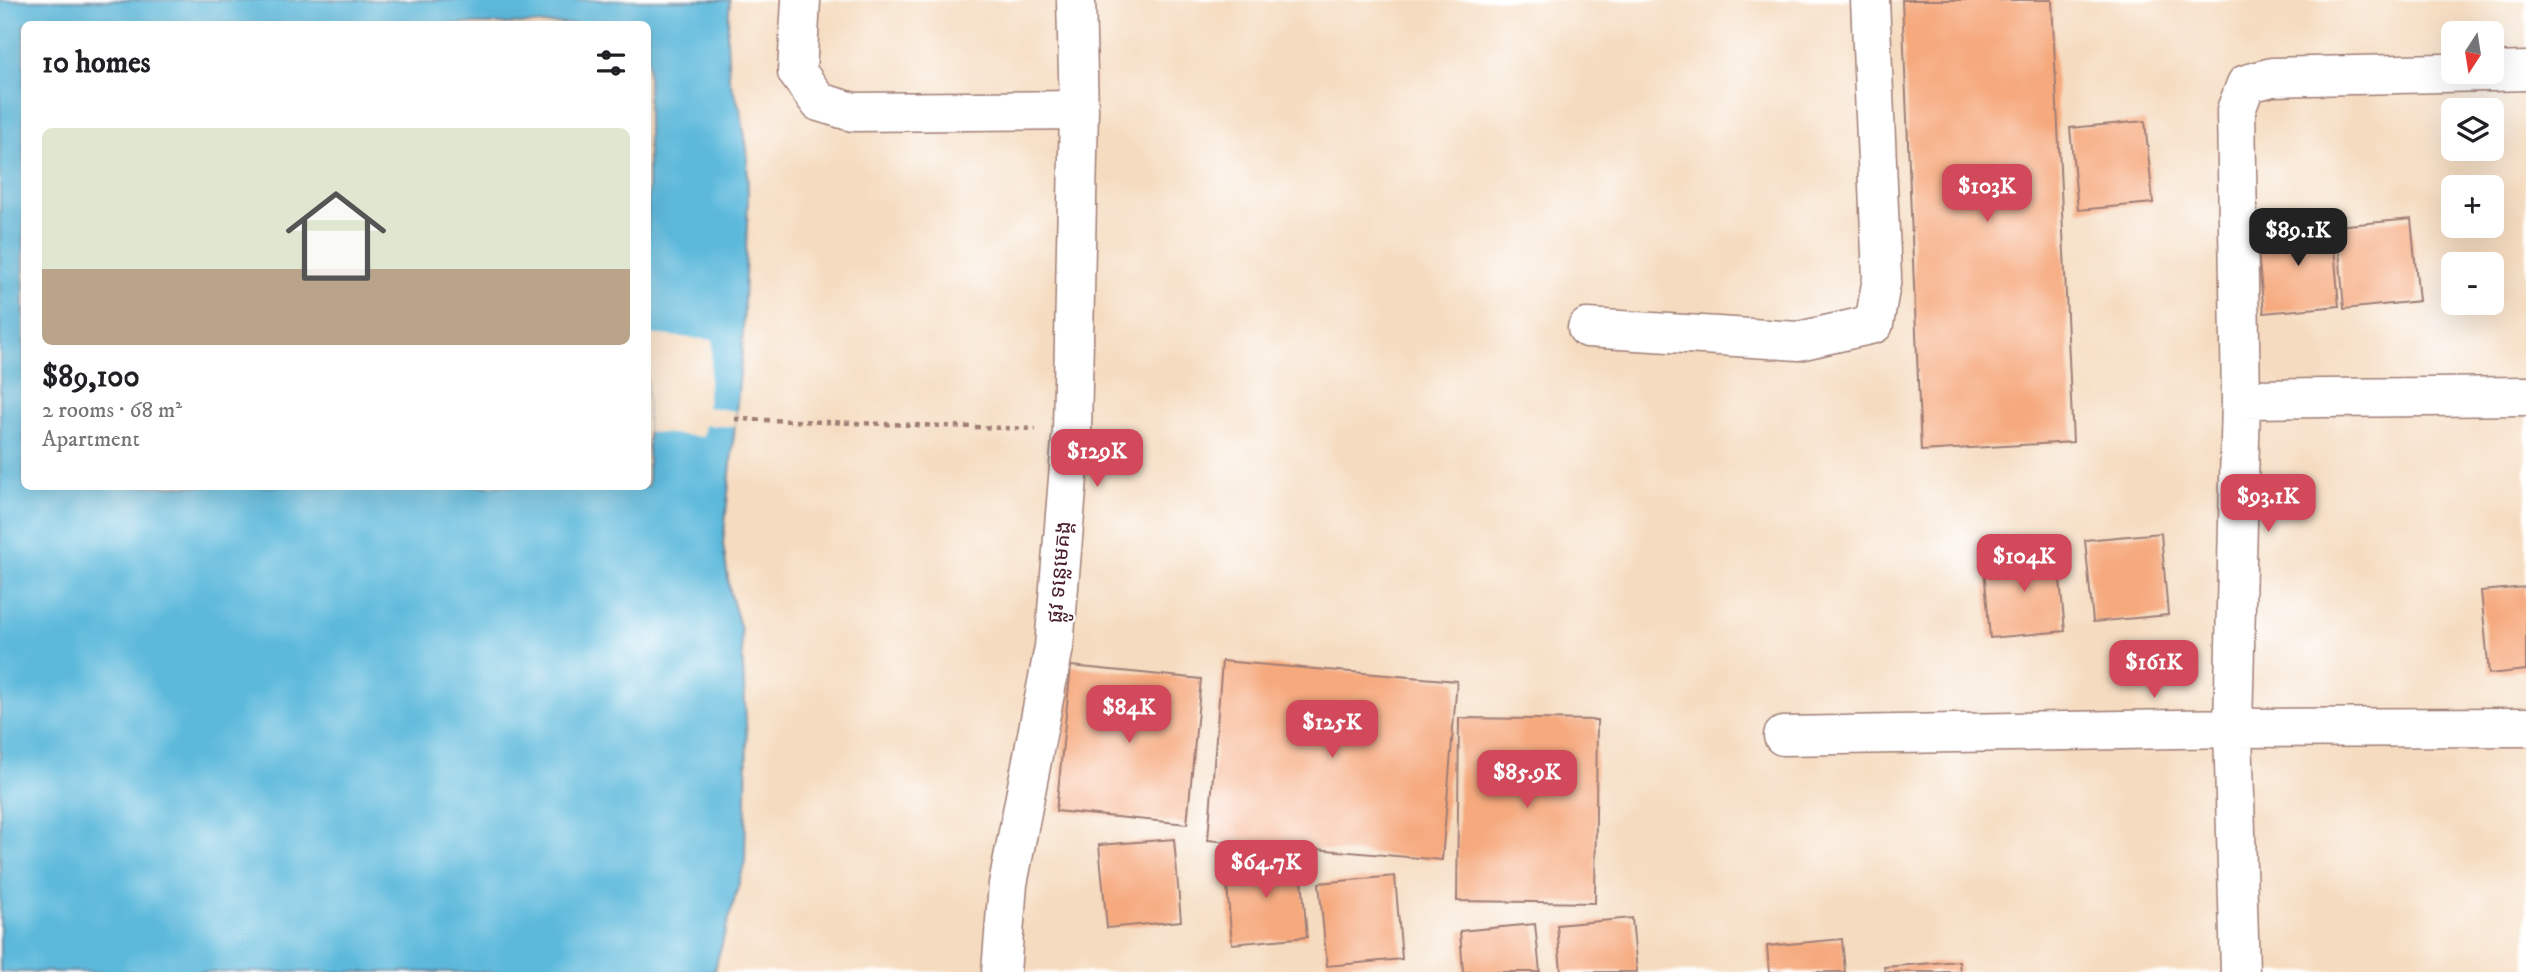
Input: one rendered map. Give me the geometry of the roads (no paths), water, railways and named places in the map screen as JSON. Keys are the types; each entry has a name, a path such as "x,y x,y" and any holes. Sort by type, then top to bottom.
{"street":[{"path":"801,0 797,72 819,102 853,112 1079,110"},
{"name":"ផ្លូវ ទន្លេមេគង្គ","path":"1000,972 1007,884 1054,647 1072,430 1079,110 1076,0"},
{"path":"1587,328 1799,341 1874,324 1882,278 1870,0"},
{"path":"2504,72 2526,71"},
{"path":"2240,972 2233,729 2241,399 2236,110 2246,84 2272,76 2441,73"},
{"path":"2241,399 2526,396"},
{"path":"1783,736 2526,727"}],"water":[{"path":"0,0 730,0 727,38 729,79 740,108 747,149 748,199 742,353 723,544 730,592 741,630 747,741 745,862 714,972 0,972"}]}
